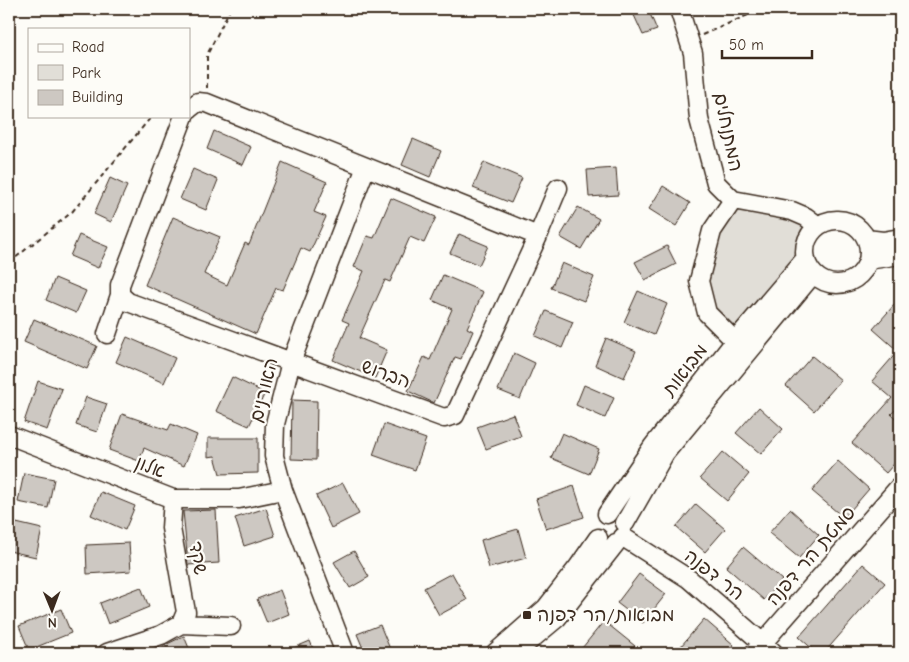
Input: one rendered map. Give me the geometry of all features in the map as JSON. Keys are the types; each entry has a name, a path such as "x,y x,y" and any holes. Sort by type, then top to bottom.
{"street":[{"name":"המתנחלים","path":"679,9 693,53 699,118 716,182 733,200 792,211 806,217 818,226"},
{"path":"190,107 198,102 207,103 538,236"},
{"path":"107,334 120,295 120,285 183,118"},
{"name":"האורנים","path":"345,653 283,490 274,456 274,424 291,362 366,167"},
{"name":"הברוש","path":"120,295 128,302 444,418 455,415 538,236 558,188"},
{"path":"733,200 712,231 699,281 707,313 735,341"},
{"path":"836,220 854,225 866,239 869,249 868,260 864,269 850,282 830,284 813,274 805,258 808,238 818,226 836,220"},
{"path":"866,239 883,241 900,238"},
{"path":"868,260 900,255"},
{"name":"מבואות","path":"607,514 653,446 735,341 805,258"},
{"name":"מבואות","path":"515,653 557,618 621,534 664,453 813,274"},
{"name":"אלון","path":"11,441 173,499 239,499 283,490"},
{"name":"סמטת הר דפנה","path":"764,650 900,486"},
{"name":"שקד","path":"173,499 171,528 186,612 181,624"},
{"path":"607,514 618,515 621,534 606,544 598,538 595,528 596,523 607,514"},
{"name":"הר דפנה","path":"621,534 688,579 764,650"},
{"path":"495,653 546,608 598,538"},
{"path":"107,653 161,635 181,624 231,626"}],"path":[{"path":"207,103 207,55 230,9"},
{"path":"689,41 762,9"},
{"path":"9,263 72,212 150,118"}],"green space":[{"path":"733,200 818,226 808,238 805,259 735,341 707,313 699,281"}],"building":[{"path":"642,9 648,9 657,30 643,35 633,13"},
{"path":"214,131 251,147 243,165 207,149"},
{"path":"413,139 441,151 430,177 402,165"},
{"path":"282,162 327,182 314,212 326,217 310,252 301,248 283,290 276,288 256,334 145,285 173,217 220,237 204,274 227,285 245,243 249,245"},
{"path":"484,162 522,178 511,203 473,188"},
{"path":"616,168 618,195 589,197 587,170"},
{"path":"193,169 218,180 206,210 180,199"},
{"path":"110,178 127,186 111,222 94,214"},
{"path":"663,186 690,203 676,226 649,209"},
{"path":"391,198 436,217 424,243 410,237 390,282 385,280 359,338 387,350 375,378 333,360 349,323 342,320 364,271 354,267 367,236 374,238"},
{"path":"578,207 599,219 581,249 560,237"},
{"path":"459,234 488,246 479,265 450,253"},
{"path":"79,235 108,247 98,268 70,256"},
{"path":"667,246 676,264 645,280 635,262"},
{"path":"562,263 594,277 584,301 551,288"},
{"path":"443,275 483,292 467,328 473,331 461,359 455,357 434,403 408,391 424,357 430,360 452,309 432,300"},
{"path":"55,278 86,291 76,313 46,300"},
{"path":"638,291 667,304 654,335 624,322"},
{"path":"895,304 900,309 900,406 891,414 900,422 900,457 886,473 852,443 892,398 872,381 898,351 873,329"},
{"path":"546,311 573,322 562,348 535,336"},
{"path":"34,319 97,346 87,369 24,342"},
{"path":"127,337 175,358 164,383 116,362"},
{"path":"606,338 636,351 624,378 595,365"},
{"path":"514,353 535,363 520,399 498,390"},
{"path":"812,356 841,380 814,411 786,386"},
{"path":"232,377 265,393 249,426 216,411"},
{"path":"38,381 62,389 47,430 24,422"},
{"path":"584,385 614,398 605,418 576,405"},
{"path":"86,397 107,404 97,432 76,425"},
{"path":"292,400 317,401 316,460 291,459"},
{"path":"759,407 783,429 761,454 736,433"},
{"path":"122,414 168,430 171,424 197,435 184,466 144,448 139,461 109,450"},
{"path":"513,414 521,436 486,449 477,427"},
{"path":"384,424 426,439 415,470 373,455"},
{"path":"562,433 599,449 589,474 551,458"},
{"path":"208,438 258,438 258,473 220,474 215,456 208,457"},
{"path":"723,452 749,474 727,501 700,478"},
{"path":"838,461 869,489 844,518 812,491"},
{"path":"24,473 54,479 48,508 18,502"},
{"path":"343,483 359,514 331,528 316,496"},
{"path":"574,486 584,517 546,529 536,499"},
{"path":"101,492 135,506 125,530 91,515"},
{"path":"696,504 725,529 705,552 676,527"},
{"path":"266,508 275,536 244,546 235,518"},
{"path":"790,509 819,535 799,558 769,533"},
{"path":"216,510 219,563 188,565 183,511"},
{"path":"12,522 42,529 36,557 9,551"},
{"path":"518,529 526,558 489,568 481,540"},
{"path":"129,543 131,571 87,574 86,545"},
{"path":"743,547 782,580 764,600 726,567"},
{"path":"354,551 369,577 350,588 334,562"},
{"path":"863,564 885,583 824,653 817,653 799,637"},
{"path":"452,573 467,600 439,615 424,588"},
{"path":"639,574 666,594 643,623 617,603"},
{"path":"141,587 149,607 108,624 100,603"},
{"path":"280,590 289,614 267,623 257,599"},
{"path":"61,609 71,633 29,650 19,626"},
{"path":"704,619 734,645 727,653 689,653 681,646"},
{"path":"604,621 635,646 629,653 578,653"},
{"path":"380,625 390,649 381,653 365,653 357,634"},
{"path":"184,636 191,653 142,653 165,645"},
{"path":"310,641 315,653 282,653"}],"place":[{"name":"מבואות/הר דפנה","path":"527,615"}]}
